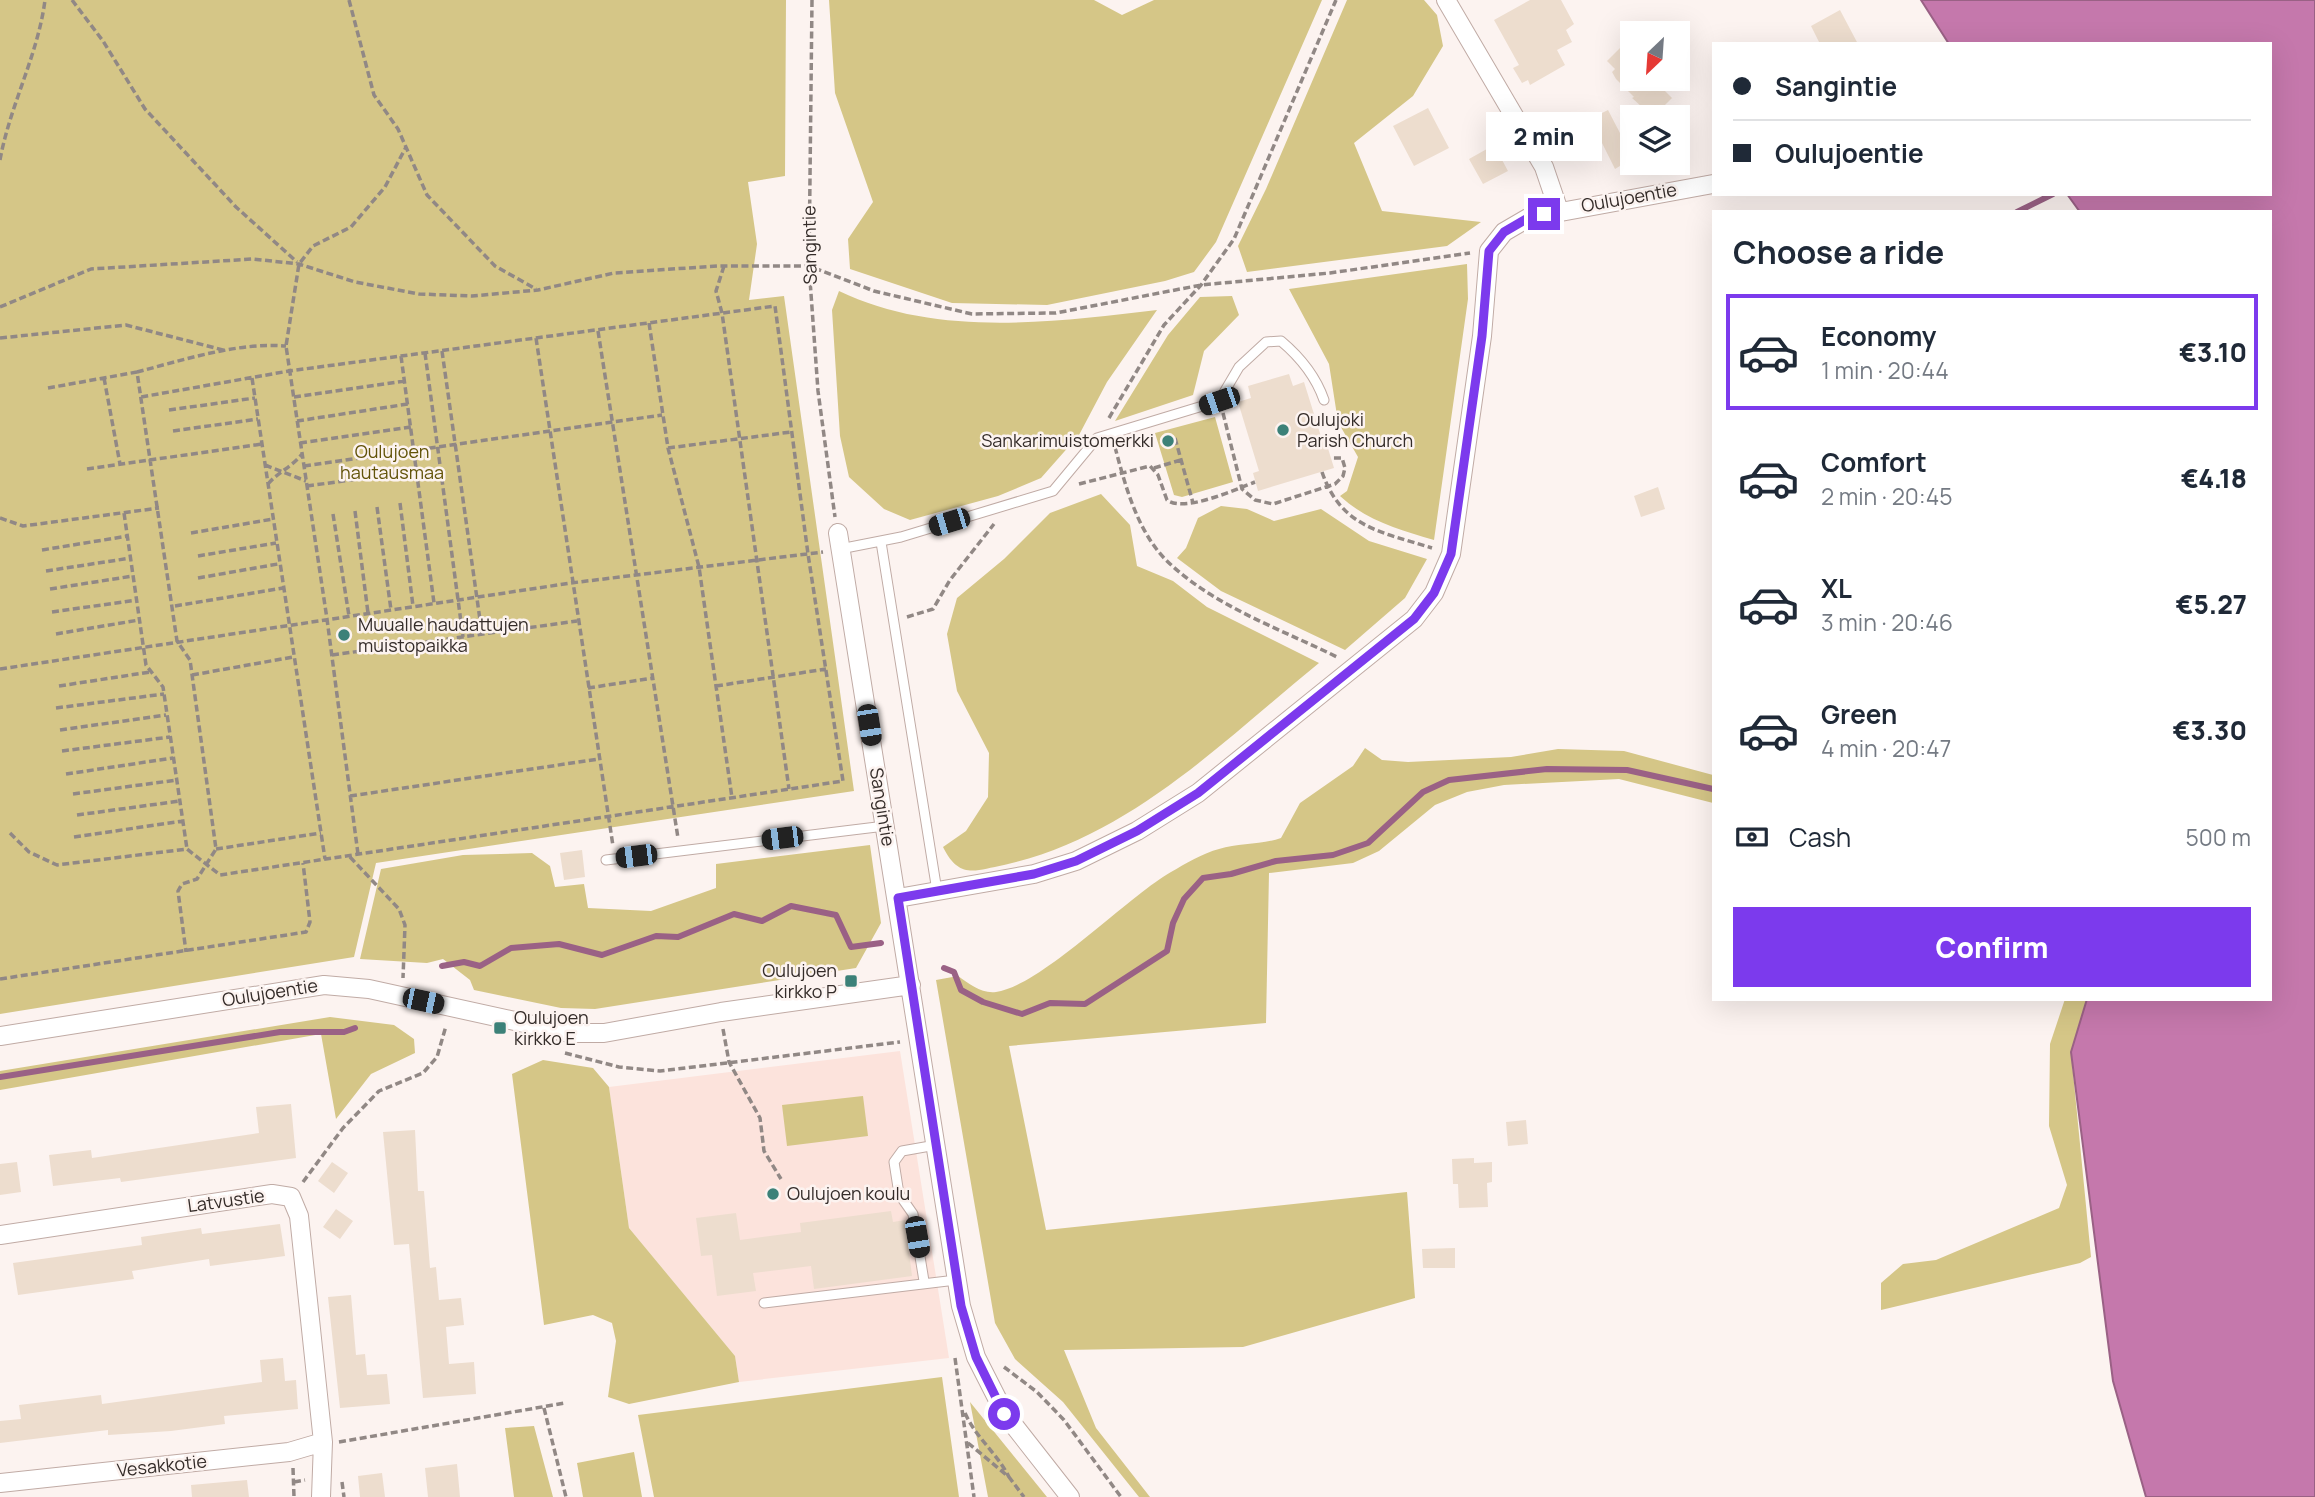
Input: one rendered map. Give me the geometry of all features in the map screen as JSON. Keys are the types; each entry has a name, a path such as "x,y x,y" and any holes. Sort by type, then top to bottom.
{"street":[{"path":"1446,0 1544,167 1559,211"},
{"name":"Oulujoentie","path":"1489,251 1504,232 1528,218 1712,184"},
{"path":"898,898 1034,874 1076,861 1137,831 1198,793 1414,619 1434,593 1451,554 1482,336 1489,251"},
{"name":"Sangintie","path":"839,541 898,898 956,1280 976,1357 1004,1414 1070,1497"},
{"name":"Oulujoentie","path":"0,1036 324,985 369,989 569,1033 604,1033 720,1012 911,985"},
{"name":"Latvustie","path":"0,1235 272,1194 291,1197 299,1216 322,1436 321,1497"},
{"name":"Vesakkotie","path":"0,1483 289,1452 322,1436"}],"lane":[{"path":"839,541 881,542 1053,491 1097,438 1219,401 1239,367 1266,342 1280,341 1316,377 1324,400"},
{"path":"881,542 937,891"},
{"path":"610,859 885,826"},
{"path":"924,1281 913,1214 899,1194 894,1162 902,1152 936,1145"},
{"path":"764,1303 924,1281 956,1280"}],"path":[{"path":"0,160 4,137 41,29 45,0"},
{"path":"72,0 103,41 145,109 236,207 299,264"},
{"path":"349,0 374,95 398,129 427,195 495,266 538,290"},
{"name":"Sangintie","path":"812,0 809,266 818,391 839,541"},
{"path":"1097,438 1164,325 1200,285 1234,239 1336,0"},
{"path":"358,854 327,619 286,346 299,264 313,246 351,228 385,187 406,147"},
{"path":"0,307 92,269 221,260 299,264 355,282 419,295 472,296 538,290 614,274 724,266 809,266 874,291 972,314 1056,313 1200,285 1330,273 1489,251"},
{"path":"724,266 716,291 722,313 789,789"},
{"path":"124,513 146,665 163,687 187,849 220,875 843,781 808,554 775,306 289,371 141,397"},
{"path":"649,323 668,448 699,567 732,798"},
{"path":"0,338 126,325 227,351"},
{"path":"597,330 680,851"},
{"path":"536,338 608,816 610,859"},
{"path":"48,387 137,372 227,351 268,345 286,346"},
{"path":"442,351 482,634"},
{"path":"425,353 463,637"},
{"path":"401,356 434,603"},
{"path":"137,372 177,640 190,660 216,849 208,866 197,879 182,884 178,891 186,952"},
{"path":"104,378 120,464"},
{"path":"252,378 325,859"},
{"path":"293,397 405,381"},
{"path":"169,410 255,398"},
{"path":"1219,401 1242,489 1255,500 1273,504 1327,487 1343,476 1345,468 1342,458 1331,458"},
{"path":"297,421 408,404"},
{"path":"304,466 663,415"},
{"path":"173,431 258,419"},
{"path":"300,443 411,427"},
{"path":"668,448 792,432"},
{"path":"1112,434 1134,509 1164,558 1212,596 1356,666"},
{"path":"1175,438 1192,503"},
{"path":"87,469 262,444"},
{"path":"268,484 302,454"},
{"path":"1053,491 1145,465 1154,468 1181,460"},
{"path":"265,465 284,471 306,483 417,471"},
{"path":"1154,468 1167,500 1177,505 1242,489 1255,482"},
{"path":"1322,472 1327,487 1342,510 1374,529 1426,546"},
{"path":"894,621 933,609 950,580 991,527 1022,500"},
{"path":"400,503 413,606"},
{"path":"377,507 391,610"},
{"path":"0,518 23,526 159,508"},
{"path":"355,511 368,613"},
{"path":"333,514 349,615"},
{"path":"191,533 273,519"},
{"path":"42,550 128,536"},
{"path":"0,669 177,640 571,583 808,554 839,541"},
{"path":"198,556 276,543"},
{"path":"46,570 131,558"},
{"path":"198,578 279,564"},
{"path":"50,589 133,576"},
{"path":"174,606 283,588"},
{"path":"52,612 137,600"},
{"path":"56,634 139,620"},
{"path":"332,655 577,621"},
{"path":"192,675 293,657"},
{"path":"716,686 826,668"},
{"path":"59,686 151,672"},
{"path":"588,688 653,678"},
{"path":"56,708 164,694"},
{"path":"60,730 166,715"},
{"path":"62,751 170,737"},
{"path":"66,774 173,758"},
{"path":"350,796 599,759"},
{"path":"73,794 177,780"},
{"path":"77,815 180,801"},
{"path":"74,837 183,821"},
{"path":"10,833 29,852 57,865 187,849"},
{"path":"216,849 321,833"},
{"path":"349,856 362,866 399,909 405,925 403,978 411,984"},
{"path":"0,979 306,932 310,922 303,863"},
{"path":"720,1012 729,1062 760,1118 764,1151 781,1179"},
{"path":"291,1197 343,1128 379,1091 423,1073 437,1057 447,1021"},
{"path":"553,1050 619,1068 660,1071 905,1041"},
{"path":"997,1359 1010,1374 1037,1392 1064,1420 1121,1497"},
{"path":"322,1436 333,1434 339,1442 565,1403"},
{"path":"544,1408 566,1497"},
{"path":"962,1408 974,1433 1001,1460 1009,1477 1024,1497"},
{"path":"967,1442 1009,1477"},
{"path":"289,1452 295,1476 294,1497"}],"shaded area":[{"path":"1921,0 2315,0 2315,1497 2146,1497 2113,1381 2071,1052 2086,1001 2272,1001 2272,210 2079,210 2068,196 2272,196 2272,42 1948,42"},
{"name":"Oulujoen koulu","path":"900,1051 949,1358 739,1382 735,1356 629,1228 609,1087"}],"green space":[{"name":"Oulujoen hautausmaa","path":"0,0 786,0 785,176 748,182 757,244 749,300 784,296 854,791 376,863 354,957 0,1014"},
{"path":"829,0 1094,0 1122,15 1154,0 1322,0 1216,242 1194,272 1165,281 1047,305 952,303 850,269 848,239 873,202 835,93"},
{"path":"1347,0 1424,0 1437,15 1443,46 1413,96 1354,143 1382,211 1481,222 1447,246 1247,272 1238,246 1266,189"},
{"path":"1467,264 1468,299 1434,540 1373,518 1340,496 1347,491 1358,457 1338,422 1329,364 1289,289"},
{"path":"839,291 876,306 955,321 1037,322 1157,310 1107,382 1079,435 1041,478 998,496 910,520 884,509 849,477 840,436 832,310"},
{"path":"1232,296 1239,315 1204,351 1193,395 1115,421 1168,335 1200,297"},
{"path":"1215,417 1233,482 1182,497 1174,495 1155,433"},
{"path":"1101,494 1130,525 1137,566 1173,581 1207,607 1319,663 1173,783 1093,833 1050,851 1004,865 976,870 961,868 943,847 966,831 988,797 989,753 957,691 947,634 957,598 1004,559 1050,513"},
{"path":"1221,506 1247,509 1274,521 1321,509 1369,541 1427,559 1405,598 1345,650 1221,591 1177,558 1186,548 1198,518"},
{"path":"1365,748 1382,760 1408,762 1511,757 1558,749 1624,751 1712,775 1712,803 1619,779 1504,785 1467,792 1435,805 1379,851 1353,863 1269,873 1266,1023 1009,1046 1046,1230 1407,1192 1415,1298 1243,1347 1064,1350 1096,1428 1150,1497 1139,1497 1063,1402 1015,1359 995,1323 936,980 958,976 976,988 991,992 1015,986 1059,958 1152,884 1188,862 1219,849 1281,838 1300,803 1353,766"},
{"path":"870,845 881,923 856,968 595,1009 561,1008 474,990 470,980 443,959 427,963 360,959 381,869 463,855 532,853 550,866 555,887 584,884 588,908 651,911 716,888 716,864"},
{"path":"2064,1001 2086,1001 2071,1052 2091,1257 2080,1263 1881,1310 1881,1283 1903,1264 1936,1260 2059,1208 2067,1185 2049,1126 2050,1044"},
{"path":"330,1017 394,1025 414,1039 415,1053 371,1074 336,1119 321,1034 0,1090 0,1071"},
{"path":"543,1060 593,1068 609,1087 629,1228 735,1356 739,1382 629,1404 608,1397 616,1341 612,1323 593,1315 544,1325 512,1074"},
{"path":"863,1096 868,1136 787,1146 782,1105"},
{"path":"942,1377 959,1497 654,1497 638,1415"},
{"path":"970,1402 1047,1497 988,1497"},
{"path":"534,1426 553,1497 514,1497 505,1428"},
{"path":"634,1452 642,1497 583,1497 577,1463"}],"building":[{"path":"1530,0 1561,0 1574,24 1566,30 1572,42 1557,50 1565,65 1530,85 1528,80 1522,83 1513,68 1519,65 1494,20"},
{"path":"1840,10 1857,42 1819,42 1811,26"},
{"path":"1620,48 1620,83 1612,72 1615,69 1607,61"},
{"path":"1628,91 1665,91 1672,98 1665,105 1640,105 1632,98 1634,97"},
{"path":"1428,108 1449,148 1414,166 1393,126"},
{"path":"1608,110 1620,133 1620,166 1615,169 1590,119"},
{"path":"1494,145 1508,171 1483,184 1469,159"},
{"name":"Oulujoki Parish Church","path":"1289,374 1293,386 1304,382 1323,443 1326,442 1334,468 1258,491 1253,473 1259,471 1238,402 1251,398 1248,386"},
{"path":"1658,487 1665,509 1641,517 1634,496"},
{"path":"582,850 585,877 564,880 560,853"},
{"path":"291,1104 296,1158 121,1182 120,1178 53,1186 49,1155 91,1150 92,1158 259,1133 256,1107"},
{"path":"1526,1120 1528,1144 1508,1146 1506,1122"},
{"path":"415,1130 418,1191 424,1191 430,1268 436,1267 439,1300 461,1298 464,1325 446,1327 449,1364 474,1362 476,1394 423,1398 409,1244 394,1245 383,1132"},
{"path":"1474,1158 1474,1163 1492,1162 1492,1182 1487,1183 1488,1207 1459,1208 1458,1184 1453,1184 1452,1159"},
{"path":"17,1162 21,1192 0,1195 0,1164"},
{"path":"332,1162 348,1173 334,1193 318,1181"},
{"path":"336,1209 353,1221 340,1239 323,1227"},
{"path":"891,1211 893,1222 905,1220 912,1276 814,1289 811,1266 753,1273 756,1291 717,1296 712,1255 701,1256 696,1218 736,1213 740,1240 801,1232 800,1223"},
{"path":"280,1224 285,1256 210,1266 209,1259 132,1271 134,1279 18,1295 13,1263 142,1245 141,1237 201,1228 202,1234"},
{"path":"1455,1248 1455,1268 1423,1268 1422,1249"},
{"path":"351,1295 356,1355 365,1354 367,1375 387,1374 390,1404 340,1408 328,1297"},
{"path":"283,1358 285,1381 296,1380 298,1409 224,1416 225,1424 171,1431 108,1435 108,1430 0,1443 0,1421 21,1419 19,1405 101,1395 102,1404 262,1382 260,1360"},
{"path":"457,1464 460,1497 428,1497 425,1468"},
{"path":"382,1473 385,1497 360,1497 358,1476"},
{"path":"247,1480 249,1497 192,1497 191,1485"}],"waterway":[{"path":"2021,210 2049,196"},
{"path":"944,968 954,972 961,990 983,1002 1022,1014 1050,1003 1085,1004 1167,951 1173,923 1184,899 1203,878 1231,874 1276,861 1333,855 1368,843 1423,792 1449,780 1547,769 1627,770 1712,789"},
{"path":"442,966 464,962 480,966 511,948 559,944 602,955 656,936 678,937 734,914 762,921 791,906 836,915 851,947 881,943"},
{"path":"0,1077 280,1032 344,1032 355,1028"}],"place":[{"name":"Oulujoki Parish Church","path":"1283,430"},
{"name":"Sankarimuistomerkki","path":"1168,441"},
{"name":"Muualle haudattujen muistopaikka","path":"344,635"},
{"name":"Oulujoen kirkko P","path":"851,981"},
{"name":"Oulujoen kirkko E","path":"500,1028"},
{"name":"Oulujoen koulu","path":"773,1194"}],"route":[{"path":"1004,1414 976,1357 961,1306 898,898 1034,874 1076,861 1137,831 1198,793 1414,619 1434,593 1451,554 1482,336 1489,251 1504,232 1528,218 1544,214"}]}
